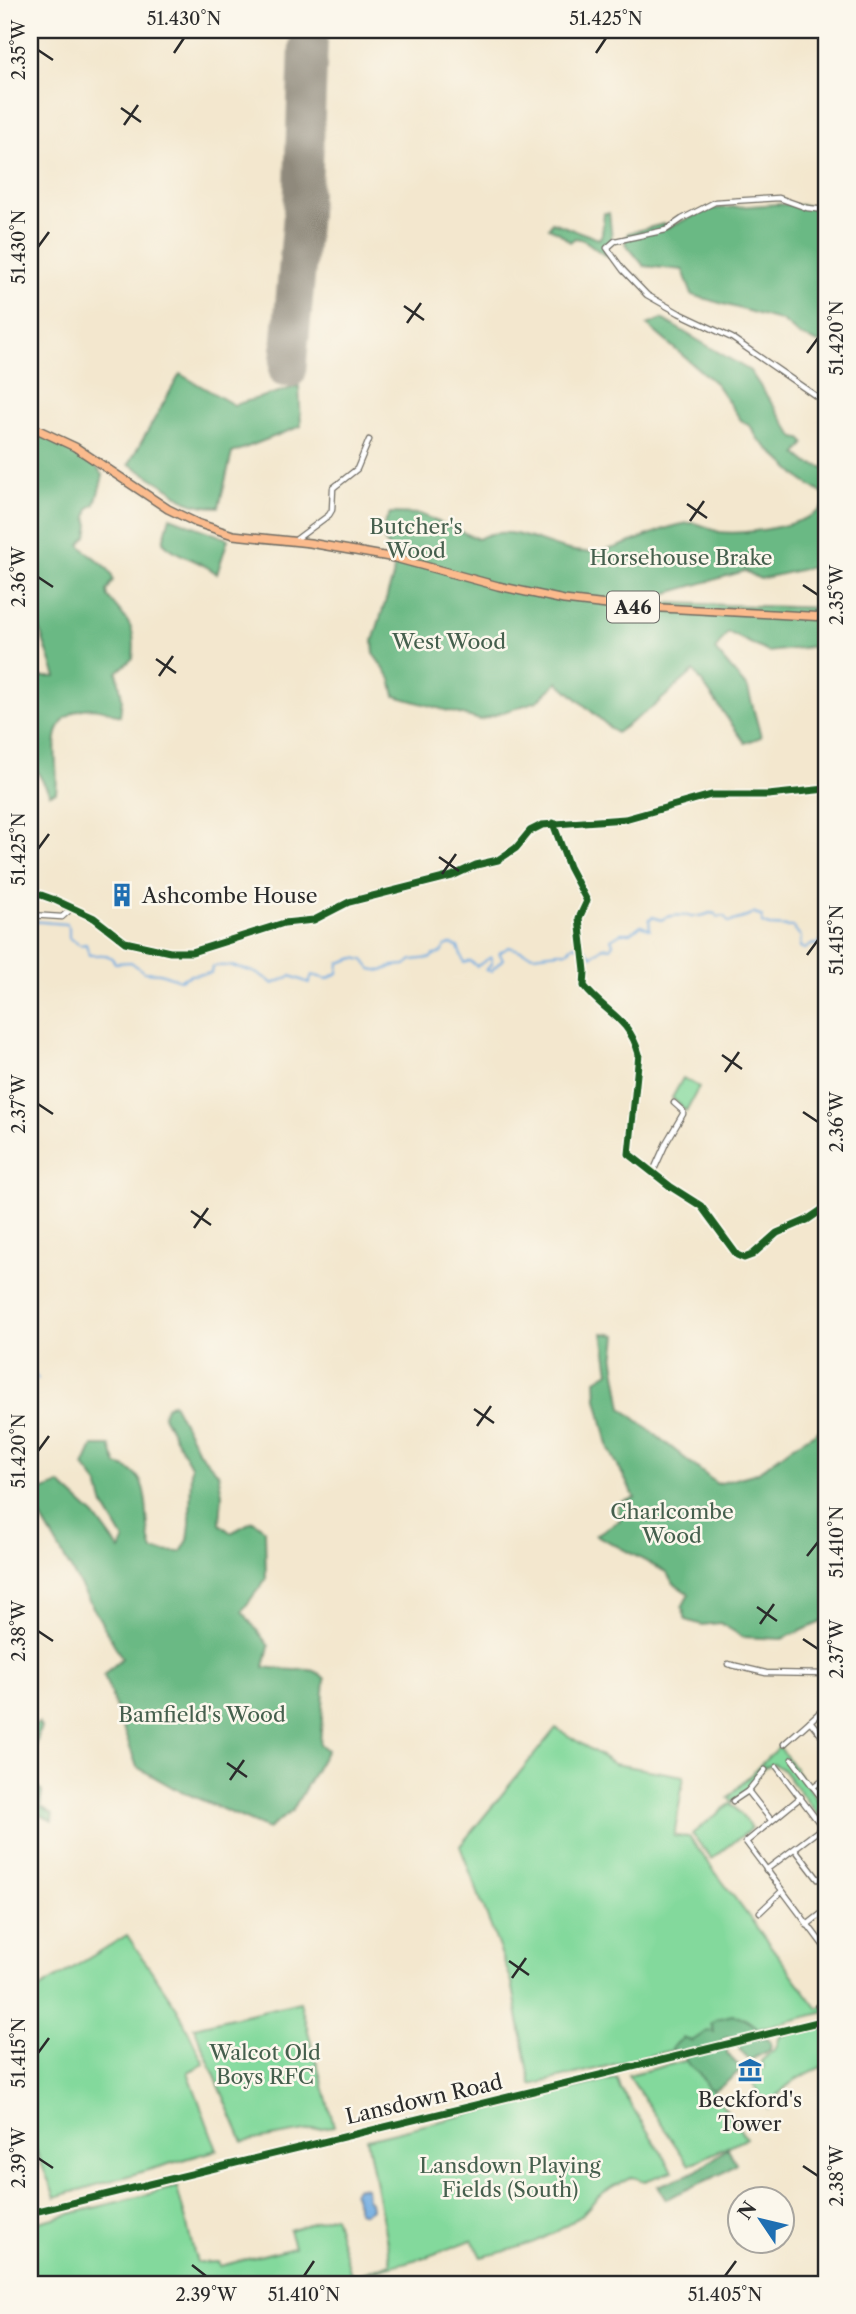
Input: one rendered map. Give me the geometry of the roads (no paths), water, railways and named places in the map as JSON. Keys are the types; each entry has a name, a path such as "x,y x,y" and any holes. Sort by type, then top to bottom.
{"highway":[{"name":"A46","path":"30,426 75,447 153,501 188,520 233,535 293,541 395,558 498,586 564,600 607,605 826,617"}],"street":[{"path":"826,210 807,208 779,198 715,202 666,230 615,242 607,248 647,295 732,338 826,403"},
{"path":"293,541 329,515 332,510 333,488 357,469 369,440"},
{"path":"30,891 94,918 125,942 170,952 192,952 284,923 314,920 349,902 452,876 504,857 534,828 553,823 625,819 711,795 768,795 826,789"},
{"path":"553,823 575,881 587,901 579,918 585,989 608,1012 620,1017 636,1041 639,1054 629,1153 701,1206 737,1255 744,1258 752,1255 777,1233 807,1220 826,1207"},
{"path":"30,915 62,917 71,909"},
{"path":"653,1172 683,1114 674,1103"},
{"path":"728,1664 766,1673 826,1674"},
{"path":"784,1744 826,1707"},
{"path":"810,1721 826,1741"},
{"path":"792,1759 826,1804"},
{"path":"766,1870 825,1830 777,1767"},
{"path":"733,1801 748,1791 765,1770"},
{"path":"813,1787 826,1777"},
{"path":"748,1791 771,1820"},
{"path":"801,1797 746,1842 826,1949"},
{"path":"795,1849 826,1884"},
{"path":"760,1912 782,1891"},
{"path":"807,1924 826,1910"},
{"path":"818,2006 825,2002"},
{"name":"Lansdown Road","path":"30,2213 826,2020"}],"water":[{"path":"357,2187 366,2188 370,2202 371,2209 364,2214 358,2212 353,2192"}],"waterway":[{"path":"585,949 592,956 603,947 610,948 613,944 611,939 621,933 631,933 641,925 650,929 649,919 653,917 661,920 673,916 710,913 716,914 717,917 724,916 729,923 754,913 762,917 762,923 769,926 793,927 801,937 800,947 805,949 826,940"},
{"path":"30,921 66,924 69,938 80,945 86,944 89,955 107,955 115,963 131,962 144,972 160,973 180,980 191,975 211,973 212,967 227,966 252,972 273,984 291,976 309,983 312,975 327,979 338,973 339,963 355,958 364,960 371,969 382,971 393,966 406,965 412,960 431,958 451,944 458,947 464,963 470,961 477,966 491,957 492,963 486,970 491,971 503,959 499,953 509,947 533,955 567,951 574,945 580,947"},
{"path":"30,1369 38,1379"}],"place":[{"name":"Ashcombe House","path":"122,895"},
{"name":"Beckford's Tower","path":"750,2070"}],"park label":[{"name":"Butcher's Wood","path":"416,538"},
{"name":"Horsehouse Brake","path":"681,557"},
{"name":"West Wood","path":"449,641"},
{"name":"Charlcombe Wood","path":"672,1523"},
{"name":"Bamfield's Wood","path":"202,1714"},
{"name":"Walcot Old Boys RFC","path":"265,2064"},
{"name":"Lansdown Playing Fields (South)","path":"510,2177"}]}
